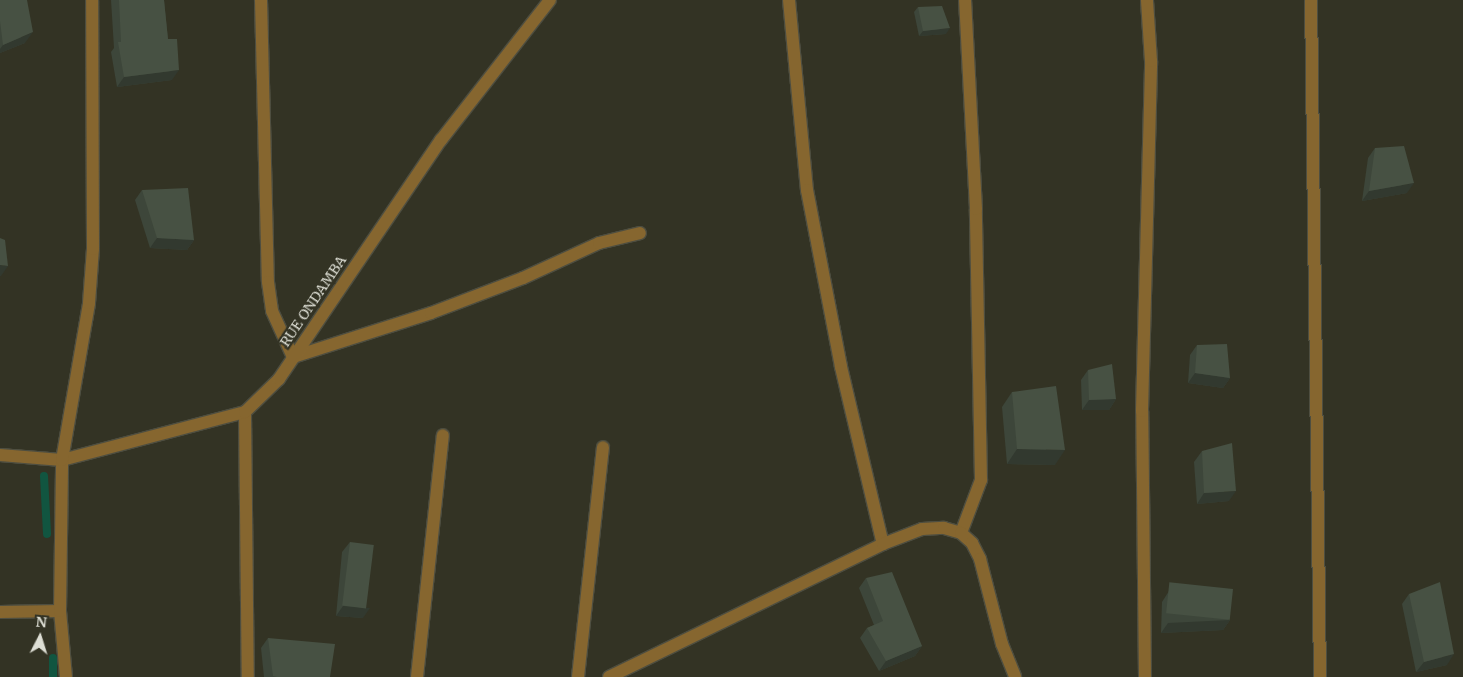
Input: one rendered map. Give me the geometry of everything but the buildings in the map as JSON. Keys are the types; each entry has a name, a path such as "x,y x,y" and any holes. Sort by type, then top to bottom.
{"street":[{"path":"66,677 60,611 62,460 89,303 93,249 92,0"},
{"path":"261,0 268,282 272,311 293,357 431,313 523,278 599,243 640,233"},
{"name":"RUE ONDAMBA","path":"0,454 62,460 245,412 279,379 441,140 550,0"},
{"path":"789,0 807,190 842,367 883,544"},
{"path":"961,533 981,480 976,209 965,0"},
{"path":"1145,677 1142,411 1151,61 1147,0"},
{"path":"1311,0 1320,677"},
{"path":"245,412 248,677"},
{"path":"417,677 443,435"},
{"path":"578,677 603,447"},
{"path":"608,677 883,544 922,530 944,528 961,533 972,543 980,559 1002,644 1015,677"},
{"path":"0,612 60,611"}],"waterway":[{"path":"44,476 47,534"},
{"path":"53,658 53,677"}]}
